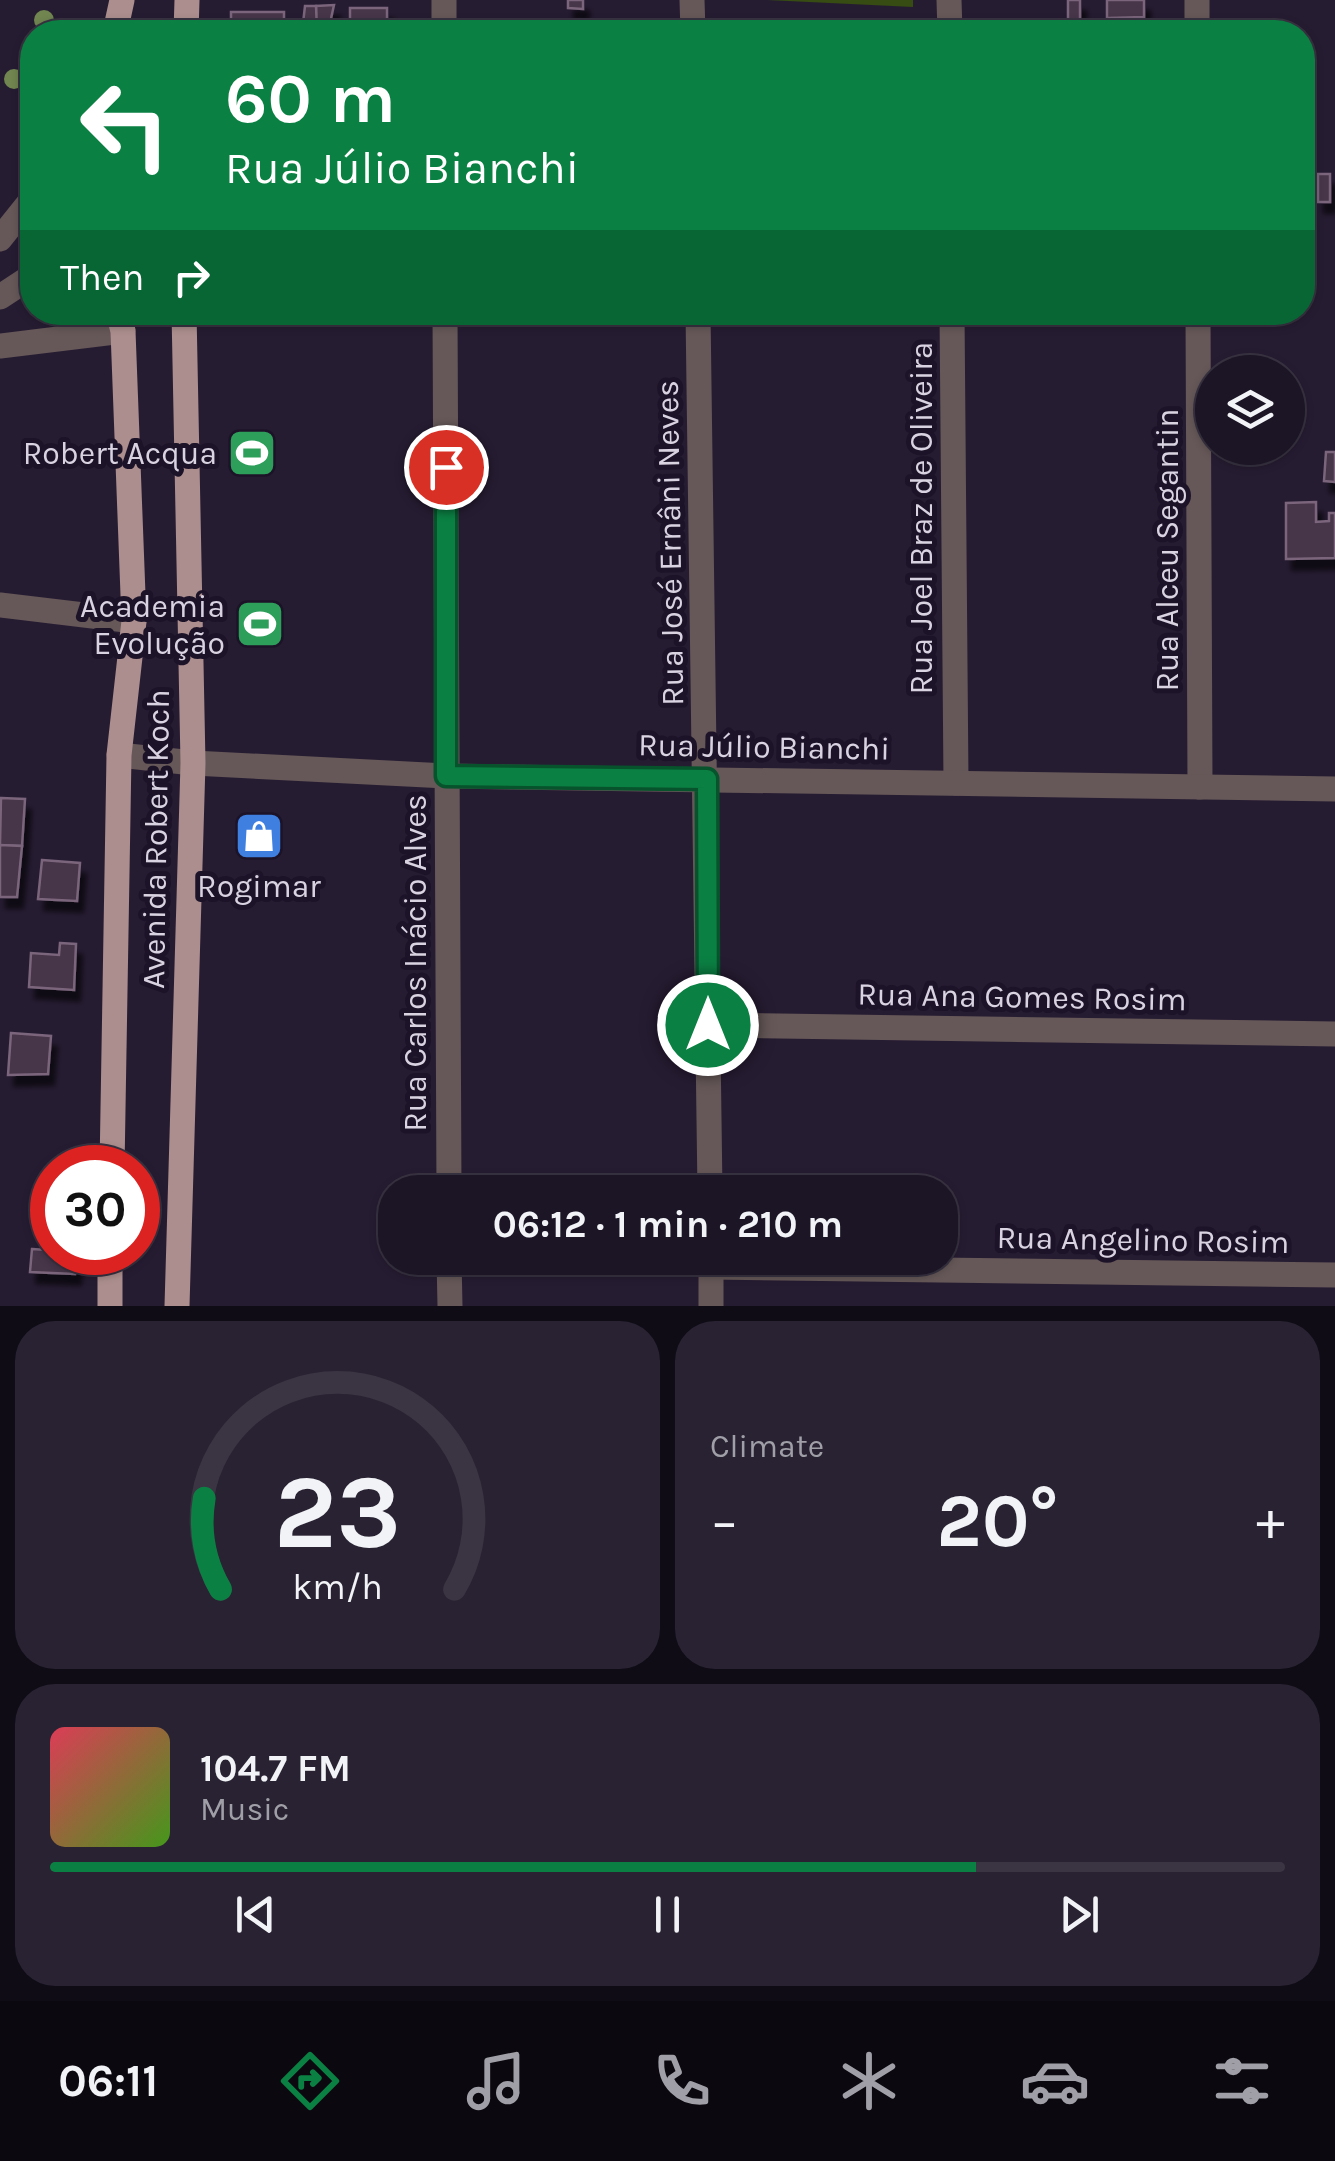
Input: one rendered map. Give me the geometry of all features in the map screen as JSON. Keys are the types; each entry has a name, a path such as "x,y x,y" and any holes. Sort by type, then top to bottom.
{"main road":[{"name":"Avenida Robert Koch","path":"112,1145 119,755 134,621 121,325"},
{"name":"Avenida Robert Koch","path":"177,1306 193,763 184,325"},
{"path":"110,1275 110,1306"}],"street":[{"path":"0,240 20,214"},
{"path":"0,346 106,325"},
{"name":"Rua Carlos Inácio Alves","path":"445,325 449,1175"},
{"name":"Rua José Ernâni Neves","path":"698,325 710,1175"},
{"name":"Rua Joel Braz de Oliveira","path":"952,325 956,783"},
{"name":"Rua Alceu Segantin","path":"1198,325 1200,787"},
{"path":"0,605 134,621"},
{"name":"Rua Júlio Bianchi","path":"119,755 193,763 446,776 1335,789"},
{"name":"Rua Ana Gomes Rosim","path":"708,1025 1335,1034"},
{"name":"Rua Angelino Rosim","path":"958,1267 1335,1275"},
{"path":"450,1275 450,1306"},
{"path":"710,1306 711,1275"}],"green space":[{"path":"767,0 913,0 913,7"}],"building":[{"path":"568,0 583,0 583,9 568,8"},
{"path":"1068,0 1080,0 1080,20 1068,20"},
{"path":"1107,0 1144,0 1144,17 1107,18"},
{"path":"334,5 331,20 316,20 316,6"},
{"path":"305,6 316,6 317,20 303,20"},
{"path":"350,8 387,8 387,20 350,20"},
{"path":"231,12 284,12 284,20 231,20"},
{"path":"1318,174 1330,174 1330,202 1318,202"},
{"path":"1326,452 1335,452 1335,482 1324,481"},
{"path":"1316,502 1316,522 1329,521 1329,513 1335,513 1335,558 1286,559 1286,503"},
{"path":"1,798 25,799 22,846 0,845"},
{"path":"0,845 22,846 17,897 0,897"},
{"path":"42,860 80,863 77,901 38,899"},
{"path":"60,943 76,944 74,990 29,987 31,953 59,955"},
{"path":"11,1033 51,1036 48,1074 8,1075"}],"place":[{"name":"Robert Acqua","path":"252,453"},
{"name":"Academia Evolução","path":"260,624"},
{"name":"Rogimar","path":"259,836"}],"route":[{"path":"446,467 446,776 707,779 708,1025"}]}
